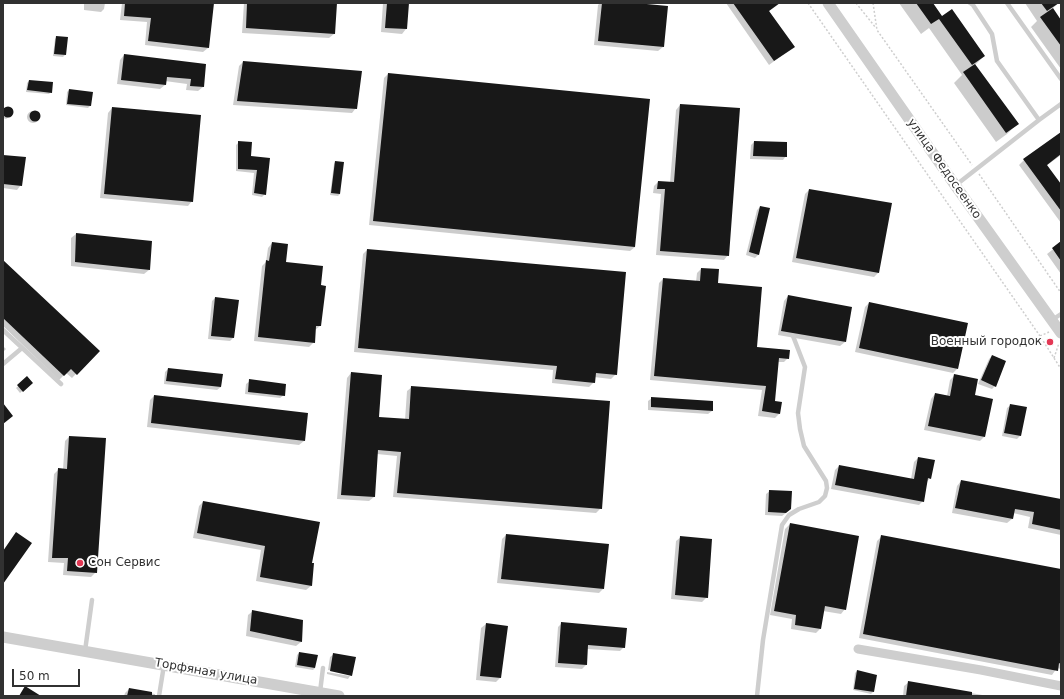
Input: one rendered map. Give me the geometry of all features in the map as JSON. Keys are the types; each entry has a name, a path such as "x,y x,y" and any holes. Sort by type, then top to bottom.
{"street":[{"name":"улица Федосеенко","path":"828,3 955,185 1056,317 1061,333"},
{"name":"Торфяная улица","path":"3,637 339,696"},
{"path":"858,649 981,670 1061,686"}],"lane":[{"path":"970,3 973,5 992,34 997,62 1039,120"},
{"path":"1007,3 1061,79"},
{"path":"955,185 1061,104"},
{"path":"3,330 61,384"},
{"path":"757,696 763,640 782,525 789,515 799,509 819,502 825,496 827,488 826,481 804,446 800,429 798,413 805,367 793,336"},
{"path":"3,364 22,348"},
{"path":"85,651 92,600"},
{"path":"159,696 164,665"},
{"path":"323,668 325,694"}],"path":[{"path":"808,3 1040,336 1061,369"},
{"path":"856,3 877,30 976,169 1061,293"},
{"path":"873,3 877,30"}],"building":[{"path":"125,3 214,3 209,48 148,41 151,18 124,16"},
{"path":"247,3 337,3 335,34 246,28"},
{"path":"387,3 409,3 407,29 385,28"},
{"path":"602,3 636,3 668,6 664,47 598,41"},
{"path":"733,3 780,3 769,11 795,47 774,61"},
{"path":"916,3 933,3 942,16 952,9 985,56 972,65 939,19 931,24"},
{"path":"1041,3 1059,3 1047,11"},
{"path":"1053,8 1061,20 1061,46 1040,17"},
{"path":"56,36 68,37 66,55 54,54"},
{"path":"124,54 206,64 204,87 190,86 191,79 167,77 166,85 121,80"},
{"path":"243,61 362,71 357,109 237,101"},
{"path":"975,64 1019,124 1006,133 963,72"},
{"path":"388,73 650,99 635,247 373,221"},
{"path":"29,80 53,82 52,93 27,90"},
{"path":"69,89 93,92 91,106 67,104"},
{"path":"680,104 740,108 729,256 660,251 665,189 657,189 658,181 674,182"},
{"path":"8,106 12,108 14,112 12,116 8,118 4,116 2,112 4,108"},
{"path":"112,107 201,115 193,202 104,194"},
{"path":"35,110 39,112 41,116 39,120 35,122 31,120 29,116 31,112"},
{"path":"1061,132 1061,154 1047,165 1061,184 1061,211 1023,159"},
{"path":"238,141 252,142 251,156 270,158 266,195 254,193 257,170 238,169"},
{"path":"754,141 787,142 787,157 753,156"},
{"path":"3,155 26,157 22,186 3,184"},
{"path":"335,161 344,162 340,194 331,193"},
{"path":"809,189 892,203 879,273 796,258"},
{"path":"760,206 770,208 759,255 749,252"},
{"path":"76,233 152,241 150,270 75,262"},
{"path":"1061,241 1061,261 1052,248"},
{"path":"272,242 288,244 286,262 323,266 321,285 326,286 321,326 316,326 315,343 258,337 266,260 269,261"},
{"path":"367,249 626,272 617,375 596,373 595,383 555,379 557,366 358,348"},
{"path":"3,260 100,351 77,375 71,369 64,376 3,318"},
{"path":"701,268 719,269 718,283 762,287 757,347 790,350 789,359 779,358 775,401 782,402 780,414 762,411 766,386 654,376 663,278 700,281"},
{"path":"788,295 852,307 846,342 781,331"},
{"path":"215,297 239,300 234,338 211,336"},
{"path":"869,302 968,323 958,369 859,348"},
{"path":"992,355 1006,361 996,387 981,380"},
{"path":"168,368 223,374 221,387 166,381"},
{"path":"351,372 382,375 379,417 409,419 411,386 610,401 602,509 397,493 401,452 378,450 375,497 341,495"},
{"path":"954,374 978,379 975,395 993,399 985,437 928,426 935,393 950,396"},
{"path":"27,376 33,383 23,392 17,385"},
{"path":"249,379 286,384 285,396 248,392"},
{"path":"154,395 308,413 305,441 151,423"},
{"path":"651,397 713,401 713,411 651,407"},
{"path":"3,403 13,416 3,424"},
{"path":"1010,404 1027,407 1021,436 1004,433"},
{"path":"69,436 106,438 97,573 67,571 68,558 52,558 58,468 67,469"},
{"path":"918,457 935,460 931,479 928,478 924,502 835,485 839,465 914,479"},
{"path":"961,480 1061,499 1061,530 1032,524 1034,512 1015,509 1013,519 955,508"},
{"path":"769,490 792,491 791,509 786,513 768,512"},
{"path":"203,501 320,522 312,563 314,563 312,586 260,577 265,546 197,533"},
{"path":"790,523 859,536 846,610 825,606 821,629 795,625 796,615 774,611"},
{"path":"16,532 32,543 3,584 3,551"},
{"path":"506,534 609,544 604,589 501,579"},
{"path":"881,535 1061,569 1061,664 1059,663 1058,671 863,634"},
{"path":"680,536 712,539 708,598 675,595"},
{"path":"252,610 303,620 302,642 250,631"},
{"path":"561,622 627,628 625,648 588,645 587,665 558,663"},
{"path":"486,623 508,626 501,678 480,676"},
{"path":"299,652 318,655 315,668 297,665"},
{"path":"333,653 356,657 352,676 330,671"},
{"path":"857,670 877,675 874,692 854,689"},
{"path":"908,681 972,692 972,696 906,696"},
{"path":"25,686 41,696 19,696"},
{"path":"129,688 152,692 152,696 127,696"}],"place":[{"name":"Военный городок","path":"1050,342"},
{"name":"Сон Сервис","path":"80,563"}]}
